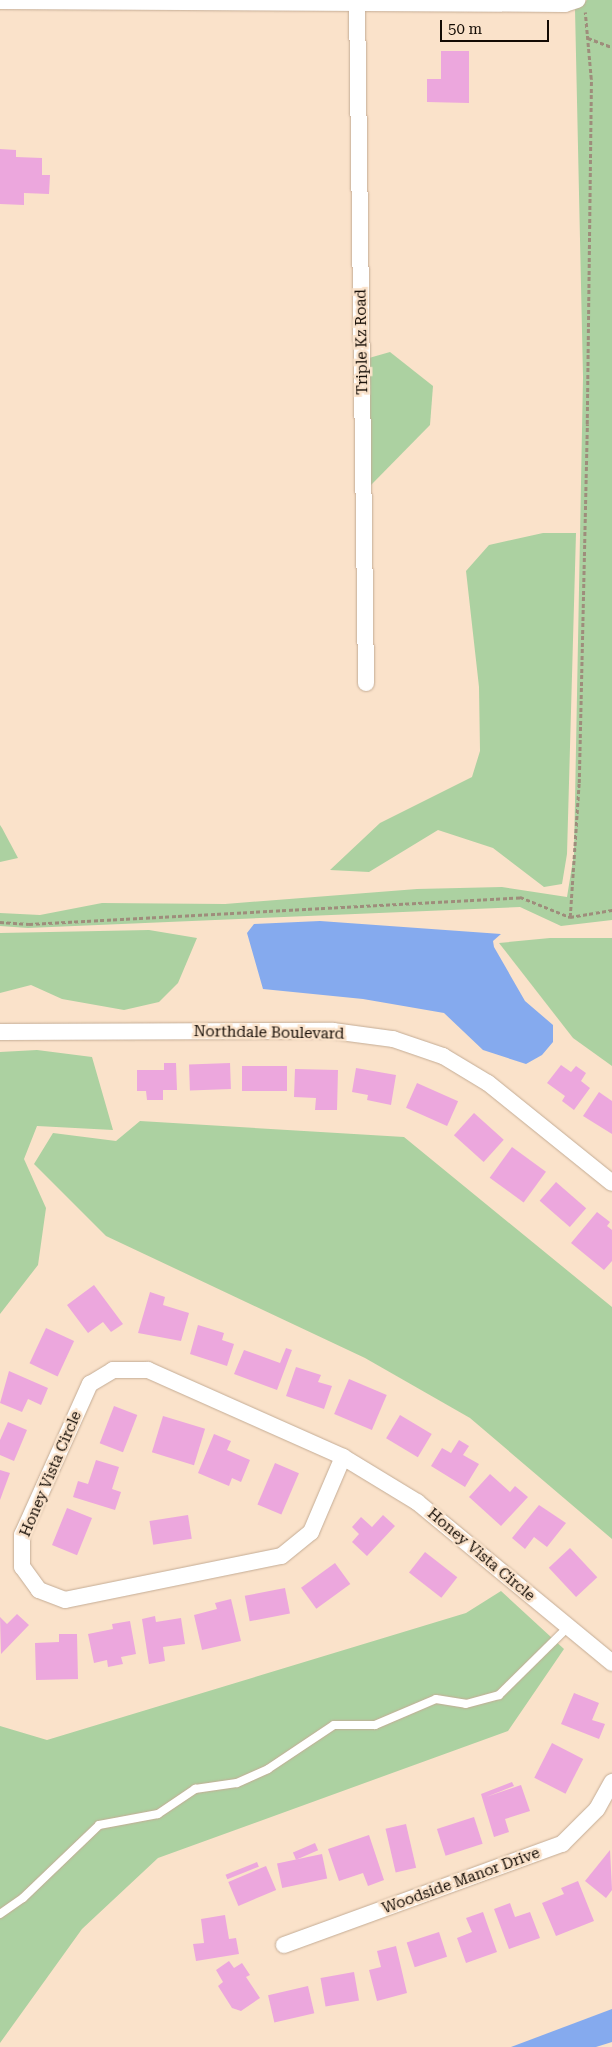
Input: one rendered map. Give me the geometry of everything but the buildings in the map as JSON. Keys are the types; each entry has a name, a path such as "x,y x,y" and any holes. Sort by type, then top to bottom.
{"street":[{"path":"0,1 581,4"},
{"name":"Triple Kz Road","path":"358,2 366,683"},
{"name":"Northdale Boulevard","path":"0,1032 333,1031 393,1039 443,1056 488,1083 612,1183"},
{"name":"Honey Vista Circle","path":"343,1458 311,1532 280,1556 66,1600 39,1590 22,1567 22,1535 90,1384 113,1370 148,1370 343,1458 417,1502 612,1664"},
{"name":"Woodside Manor Drive","path":"284,1945 562,1844 597,1809 612,1782"}],"lane":[{"path":"0,1914 23,1898 99,1825 158,1814 195,1790 238,1783 260,1773 334,1725 392,1721 436,1699 466,1704 499,1696 568,1627"}],"path":[{"path":"570,916 574,854 587,424 591,79 588,38 581,4"},
{"path":"588,38 612,47"},
{"path":"0,922 29,924 520,897 570,916 612,910"}],"green space":[{"path":"587,0 612,0 612,920 561,926 520,907 28,928 0,926 0,913 40,915 102,903 225,904 417,889 502,887 567,897 574,854 583,377 575,9"},
{"path":"390,352 433,386 430,425 371,485 369,358"},
{"path":"543,533 576,533 567,854 562,884 544,887 493,848 438,830 369,872 330,870 380,823 472,777 480,751 479,687 466,571 489,545"},
{"path":"0,825 2,828 18,858 0,862"},
{"path":"149,930 197,938 178,983 159,1002 124,1010 62,999 31,985 0,993 0,933"},
{"path":"550,938 612,938 612,1066 573,1038 499,943"},
{"path":"37,1050 92,1057 113,1130 37,1126 24,1159 46,1208 38,1265 0,1314 0,1052"},
{"path":"140,1121 404,1137 612,1307 612,1539 470,1418 365,1358 106,1236 34,1164 53,1133 116,1141"},
{"path":"501,1591 564,1649 508,1731 158,1858 82,1929 0,2043 0,1726 47,1740 466,1613"}],"water":[{"path":"320,921 501,934 493,941 494,947 525,1001 553,1025 553,1042 542,1055 526,1064 483,1050 444,1013 363,999 263,989 247,933 254,924"},
{"path":"612,2009 612,2042 596,2047 511,2047"}]}
